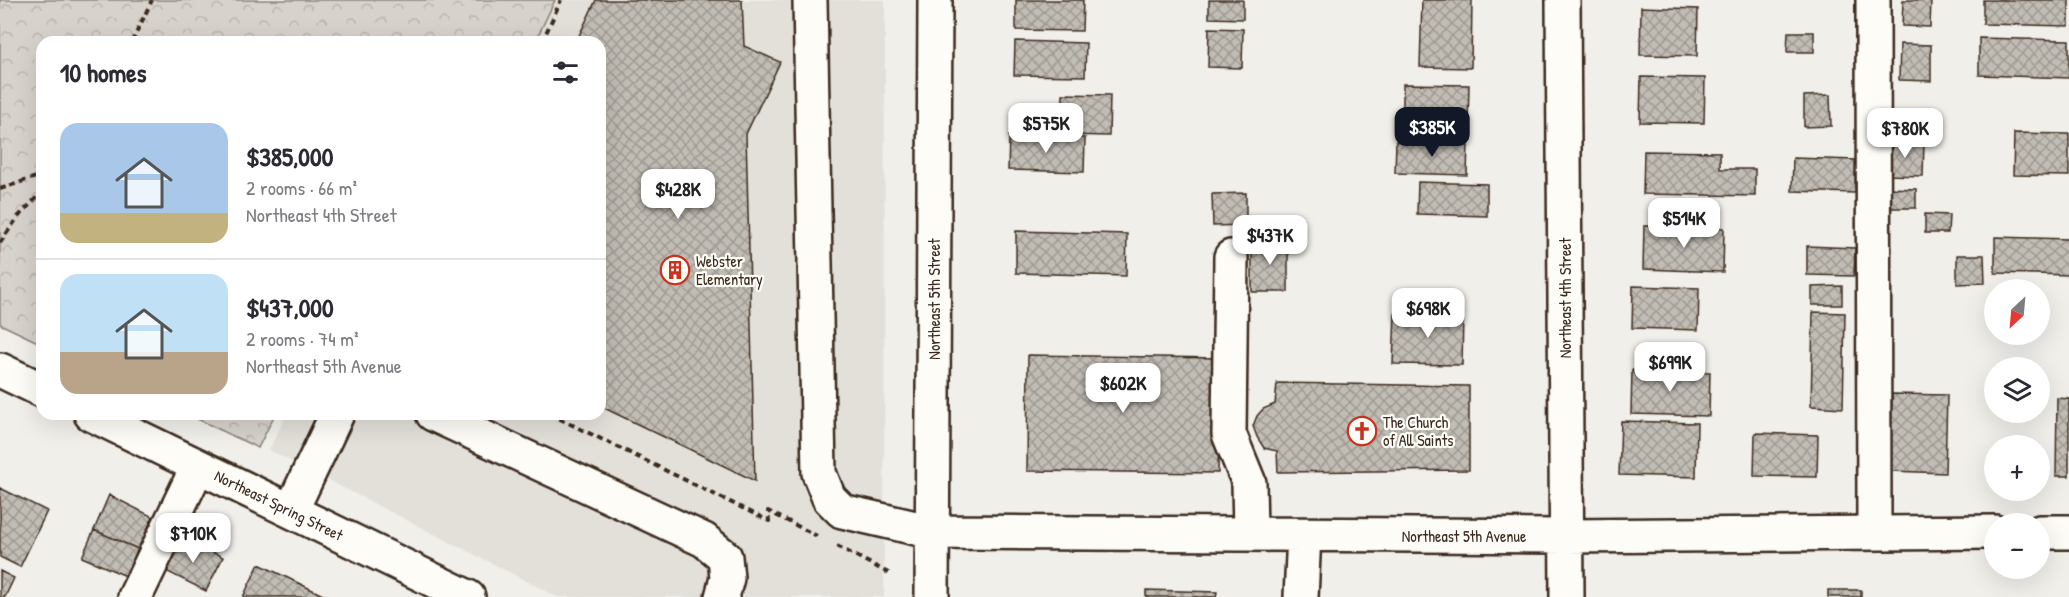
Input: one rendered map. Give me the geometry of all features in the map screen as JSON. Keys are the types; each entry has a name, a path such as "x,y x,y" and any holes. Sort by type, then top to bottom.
{"street":[{"name":"Northeast 5th Avenue","path":"810,0 819,473 829,498 842,511 933,532 1567,536 1984,532"},
{"name":"Northeast 5th Street","path":"932,597 935,0"},
{"name":"Northeast 4th Street","path":"1563,0 1567,597"},
{"path":"1873,0 1874,532"},
{"path":"1231,257 1229,434 1249,483 1250,534"},
{"path":"0,370 36,387"},
{"name":"Northeast Spring Street","path":"103,420 291,511 420,587 468,597"},
{"path":"291,511 334,420"},
{"path":"447,420 704,540 725,557 727,578 722,597"},
{"path":"135,597 198,466"},
{"path":"2050,532 2069,532"},
{"path":"1301,597 1304,535"}],"path":[{"path":"135,36 152,0"},
{"path":"545,36 561,0"},
{"path":"0,189 36,177"},
{"path":"0,243 36,198"},
{"path":"562,420 770,521 768,511 820,538"},
{"path":"830,543 892,575"}],"shaded area":[{"path":"555,0 885,0 884,597 558,597 269,450 284,420 606,420 606,36 538,36"}],"green space":[{"path":"0,0 555,0 538,36 36,36 36,341 0,324"},
{"path":"200,420 272,420 258,448"}],"building":[{"name":"Webster Elementary","path":"596,0 742,0 744,46 780,62 746,134 755,481 606,409 606,36 579,36"},
{"path":"1016,0 1083,0 1082,31 1016,30"},
{"path":"1209,0 1243,0 1243,19 1209,18"},
{"path":"1422,0 1472,0 1471,68 1420,67"},
{"path":"1903,0 1931,0 1930,27 1902,26"},
{"path":"1983,0 2069,0 2069,26 1983,24"},
{"path":"1641,7 1698,9 1697,56 1640,55"},
{"path":"1209,28 1243,29 1242,68 1208,67"},
{"path":"1788,32 1814,32 1814,52 1787,52"},
{"path":"1979,38 2069,40 2069,78 1979,75"},
{"path":"1015,41 1086,43 1085,76 1014,75"},
{"path":"1900,44 1931,45 1931,81 1899,80"},
{"path":"1641,77 1705,78 1704,123 1640,122"},
{"path":"1403,84 1469,85 1468,125 1437,125 1437,114 1403,113"},
{"path":"1063,94 1110,95 1109,136 1062,135"},
{"path":"1830,95 1831,126 1804,127 1804,96"},
{"path":"2014,133 2069,134 2069,176 2013,175"},
{"path":"1009,136 1085,138 1084,172 1008,170"},
{"path":"1396,141 1468,142 1467,175 1395,173"},
{"path":"1886,142 1924,143 1923,176 1886,175"},
{"path":"1644,151 1720,152 1720,169 1755,169 1755,196 1643,194"},
{"path":"1793,158 1856,160 1855,193 1792,191"},
{"path":"1418,182 1487,184 1487,216 1417,214"},
{"path":"1887,188 1916,189 1916,208 1886,208"},
{"path":"1246,193 1246,225 1213,226 1212,194"},
{"path":"1925,214 1949,215 1948,233 1925,233"},
{"path":"1644,226 1724,228 1723,272 1643,269"},
{"path":"1016,231 1127,234 1126,276 1016,273"},
{"path":"1995,237 2069,239 2069,275 1995,273"},
{"path":"1252,239 1288,239 1288,292 1252,292"},
{"path":"1807,246 1855,248 1854,276 1807,275"},
{"path":"1957,255 1984,255 1984,283 1957,284"},
{"path":"1633,286 1699,288 1698,330 1632,328"},
{"path":"1842,286 1842,305 1812,305 1812,287"},
{"path":"1395,312 1463,313 1462,365 1393,364"},
{"path":"1813,312 1845,313 1843,408 1811,406"},
{"path":"1028,355 1220,358 1218,473 1027,471"},
{"path":"1632,370 1710,372 1709,416 1631,414"},
{"name":"The Church of All Saints","path":"1277,383 1469,386 1469,470 1278,472 1277,451 1264,448 1253,426 1263,409 1275,404"},
{"path":"1892,394 1947,395 1945,473 1890,471"},
{"path":"2057,398 2069,399 2069,476 2056,476"},
{"path":"1621,421 1697,423 1696,477 1619,475"},
{"path":"1755,433 1818,435 1817,477 1754,476"},
{"path":"0,488 47,511 20,567 0,557"},
{"path":"109,495 153,517 138,549 94,530"},
{"path":"94,530 138,549 126,576 82,557"},
{"path":"180,537 223,557 206,591 164,570"},
{"path":"259,564 327,597 243,597"},
{"path":"0,571 14,578 5,597 0,597"},
{"path":"1146,590 1217,592 1216,597 1146,597"},
{"path":"1828,590 1861,590 1861,597 1828,597"}],"place":[{"name":"Webster Elementary","path":"675,270"},
{"name":"The Church of All Saints","path":"1362,431"}]}
